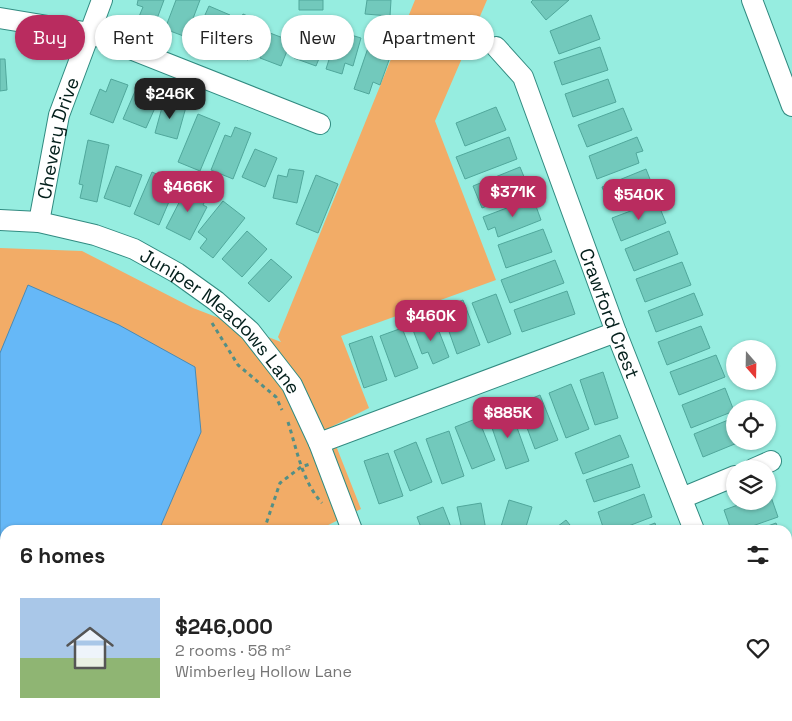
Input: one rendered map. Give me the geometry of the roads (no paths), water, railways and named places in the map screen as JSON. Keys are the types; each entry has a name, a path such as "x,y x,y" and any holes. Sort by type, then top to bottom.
{"street":[{"name":"Chevery Drive","path":"39,222 59,115 102,0"},
{"path":"752,0 792,106"},
{"path":"0,18 90,33 320,124"},
{"name":"Crawford Crest","path":"496,47 523,77 616,332 692,525"},
{"name":"Juniper Meadows Lane","path":"0,220 39,222 95,235 134,250 177,273 216,301 250,331 292,385 322,451 350,525"},
{"path":"322,451 616,332"},
{"path":"682,498 726,480"}],"water":[{"path":"28,285 119,325 195,367 201,432 161,525 0,525 0,353"}]}
